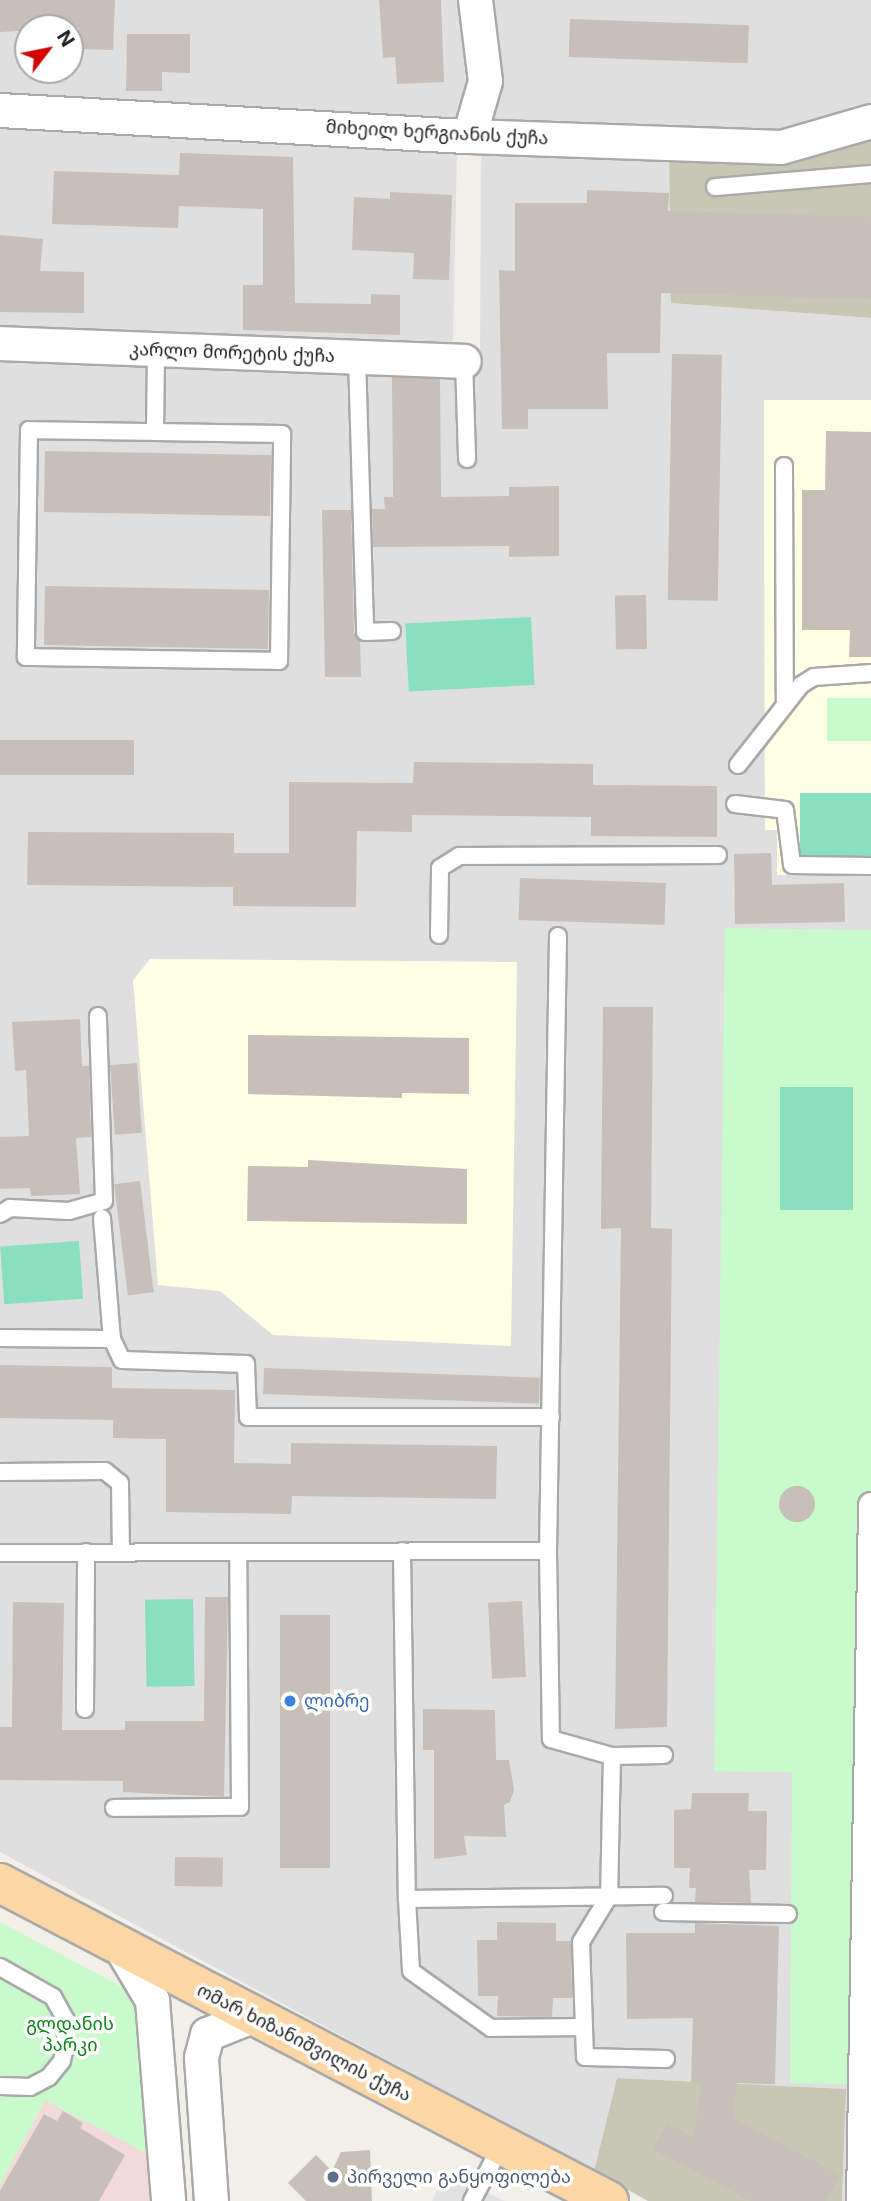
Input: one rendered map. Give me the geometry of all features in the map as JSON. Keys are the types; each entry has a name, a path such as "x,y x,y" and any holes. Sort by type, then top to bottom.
{"main road":[{"name":"ომარ ხიზანიშვილის ქუჩა","path":"0,1883 605,2200"}],"street":[{"path":"469,136 485,81 475,0"},
{"name":"მიხეილ ხერგიანის ქუჩა","path":"0,110 469,136 781,147 871,121"},
{"name":"კარლო მორეტის ქუჩა","path":"0,343 464,361"},
{"path":"859,2201 871,1504"},
{"path":"121,1948 152,2000 169,2201"},
{"path":"211,2201 201,2057 207,2034 252,2016"}],"lane":[{"path":"715,187 871,174"},
{"path":"155,432 156,351"},
{"path":"357,357 365,632 392,631"},
{"path":"464,361 467,459"},
{"path":"29,430 155,432 282,434 279,661 26,657 29,430"},
{"path":"783,466 785,701"},
{"path":"738,765 785,701 814,677 871,673"},
{"path":"735,804 785,810 792,865 871,866"},
{"path":"439,935 440,868 459,856 718,855"},
{"path":"558,936 548,1551 551,1740 612,1756 664,1755"},
{"path":"0,1214 10,1208 69,1211 104,1201 98,1016"},
{"path":"102,1218 112,1339 122,1360 246,1364 248,1417 551,1418"},
{"path":"0,1338 112,1339"},
{"path":"0,1472 105,1471 120,1483 121,1552"},
{"path":"0,1553 548,1551"},
{"path":"85,1709 86,1552"},
{"path":"114,1808 240,1807 238,1552"},
{"path":"402,1552 407,1899 411,1971 491,2028 581,2027"},
{"path":"612,1756 609,1896 582,1942 581,2027 585,2057 666,2059"},
{"path":"407,1899 609,1896 788,1914"},
{"path":"0,1967 53,1997 66,2020 66,2043 62,2061 49,2077 30,2087 0,2086"},
{"path":"472,2201 500,2146"}],"shaded area":[{"path":"0,0 871,0 871,103 785,134 586,129 0,94"},
{"path":"0,118 442,145 457,156 453,340 443,349 0,326"},
{"path":"871,136 871,318 671,303 669,152"},
{"path":"481,150 669,152 672,303 871,318 871,400 764,400 765,830 777,830 777,875 871,875 871,2201 842,2201 846,2089 617,2078 594,2171 0,1852 0,347 480,367","holes":["150,960 517,962 273,1335 220,1291 158,1284"]},
{"path":"764,400 871,400 871,875 777,875 777,830 765,830"},
{"path":"150,959 517,962 511,1346 273,1335 220,1291 158,1285 133,980"},
{"path":"617,2078 846,2089 842,2201 648,2201 594,2171"},
{"path":"45,2100 157,2158 159,2201 0,2201 0,2184"},
{"path":"445,2173 505,2201 432,2201"}],"green space":[{"path":"531,617 535,685 409,692 405,624"},
{"path":"827,698 871,698 871,741 827,741"},
{"path":"800,793 871,793 871,857 800,857"},
{"path":"725,928 871,930 871,2201 857,2085 790,2083 792,1772 714,1771"},
{"path":"780,1087 853,1087 853,1210 780,1210"},
{"path":"79,1241 83,1299 4,1304 0,1247"},
{"path":"193,1599 195,1686 147,1687 145,1600"},
{"name":"გლდანის პარკი","path":"0,1922 128,1990 139,2013 146,2153 45,2100 0,2184"}],"building":[{"path":"0,0 115,0 113,50 84,49 84,14 14,14 14,31 0,32"},
{"path":"379,0 441,0 444,82 397,84 395,57 383,58"},
{"path":"570,19 749,25 748,63 569,57"},
{"path":"127,34 190,34 190,73 162,72 162,91 126,91"},
{"path":"180,153 293,157 295,303 371,304 371,294 400,295 400,335 243,330 243,285 263,285 263,209 179,206 178,228 52,224 54,171 179,175"},
{"path":"587,190 669,193 668,211 871,217 871,299 661,293 660,353 607,353 608,409 528,409 528,429 502,429 499,270 515,271 515,203 587,203"},
{"path":"390,192 452,195 449,280 413,279 414,253 352,250 354,197 390,199"},
{"path":"0,235 43,239 40,271 84,272 84,313 0,312"},
{"path":"672,354 722,355 718,601 668,600"},
{"path":"392,377 440,379 441,497 509,496 509,487 559,486 559,556 509,557 509,546 373,547 372,509 385,509 384,497 393,497"},
{"path":"826,431 871,432 871,657 849,657 850,630 802,630 802,490 825,490"},
{"path":"45,451 271,455 270,516 44,512"},
{"path":"322,510 351,510 354,632 360,641 361,677 325,677"},
{"path":"45,586 269,590 268,649 44,645"},
{"path":"646,595 647,649 616,650 615,596"},
{"path":"0,740 134,740 134,775 0,775"},
{"path":"414,762 593,764 593,785 717,786 717,837 591,836 591,817 412,815 412,832 357,831 356,907 233,906 233,887 27,885 28,832 234,833 234,853 289,853 289,782 413,783"},
{"path":"771,853 772,885 844,883 845,922 735,924 734,854"},
{"path":"520,878 666,883 664,925 519,920"},
{"path":"603,1007 653,1007 651,1228 672,1229 667,1727 615,1729 621,1228 601,1229"},
{"path":"80,1019 82,1066 89,1066 91,1137 76,1138 80,1194 31,1196 30,1188 0,1189 0,1137 29,1136 26,1070 15,1071 12,1022"},
{"path":"248,1035 469,1038 469,1094 402,1093 402,1098 248,1094"},
{"path":"137,1063 142,1133 115,1135 110,1065"},
{"path":"308,1160 467,1169 467,1224 247,1221 248,1166 308,1167"},
{"path":"140,1181 154,1292 128,1295 114,1184"},
{"path":"0,1365 112,1367 112,1388 235,1390 234,1463 291,1464 291,1443 497,1446 496,1499 292,1496 291,1514 166,1512 166,1439 113,1438 113,1420 0,1418"},
{"path":"264,1368 540,1378 539,1404 263,1394"},
{"path":"797,1486 810,1491 815,1504 810,1517 797,1522 784,1517 779,1504 784,1491"},
{"path":"205,1597 228,1597 224,1797 123,1792 123,1781 0,1780 0,1727 12,1727 13,1602 64,1603 62,1730 125,1730 125,1721 204,1721"},
{"path":"522,1601 526,1677 492,1679 488,1603"},
{"path":"280,1615 330,1615 330,1868 280,1868"},
{"path":"423,1709 495,1710 496,1760 509,1760 514,1790 510,1802 504,1805 506,1837 464,1836 467,1855 434,1859 434,1750 423,1750"},
{"path":"692,1793 749,1793 748,1811 767,1811 766,1870 749,1870 751,1903 695,1902 696,1888 689,1888 690,1868 674,1868 674,1810 691,1809"},
{"path":"175,1857 223,1858 222,1887 174,1886"},
{"path":"497,1922 556,1923 556,1941 571,1941 572,1998 553,1998 552,2017 497,2016 498,1996 478,1996 477,1940 497,1940"},
{"path":"695,1923 779,1926 775,2084 737,2083 733,2118 840,2175 826,2201 751,2201 653,2149 667,2123 694,2138 701,2082 691,2082 693,2018 627,2019 626,1933 695,1933"},
{"path":"63,2111 83,2123 80,2128 125,2155 99,2201 0,2201 0,2191 44,2114 57,2121"},
{"name":"პირველი განყოფილება","path":"370,2150 372,2201 306,2201 288,2183 316,2155 332,2171 341,2152"}],"place":[{"name":"ლიბრე","path":"290,1701"},
{"name":"პირველი განყოფილება","path":"333,2177"}]}
